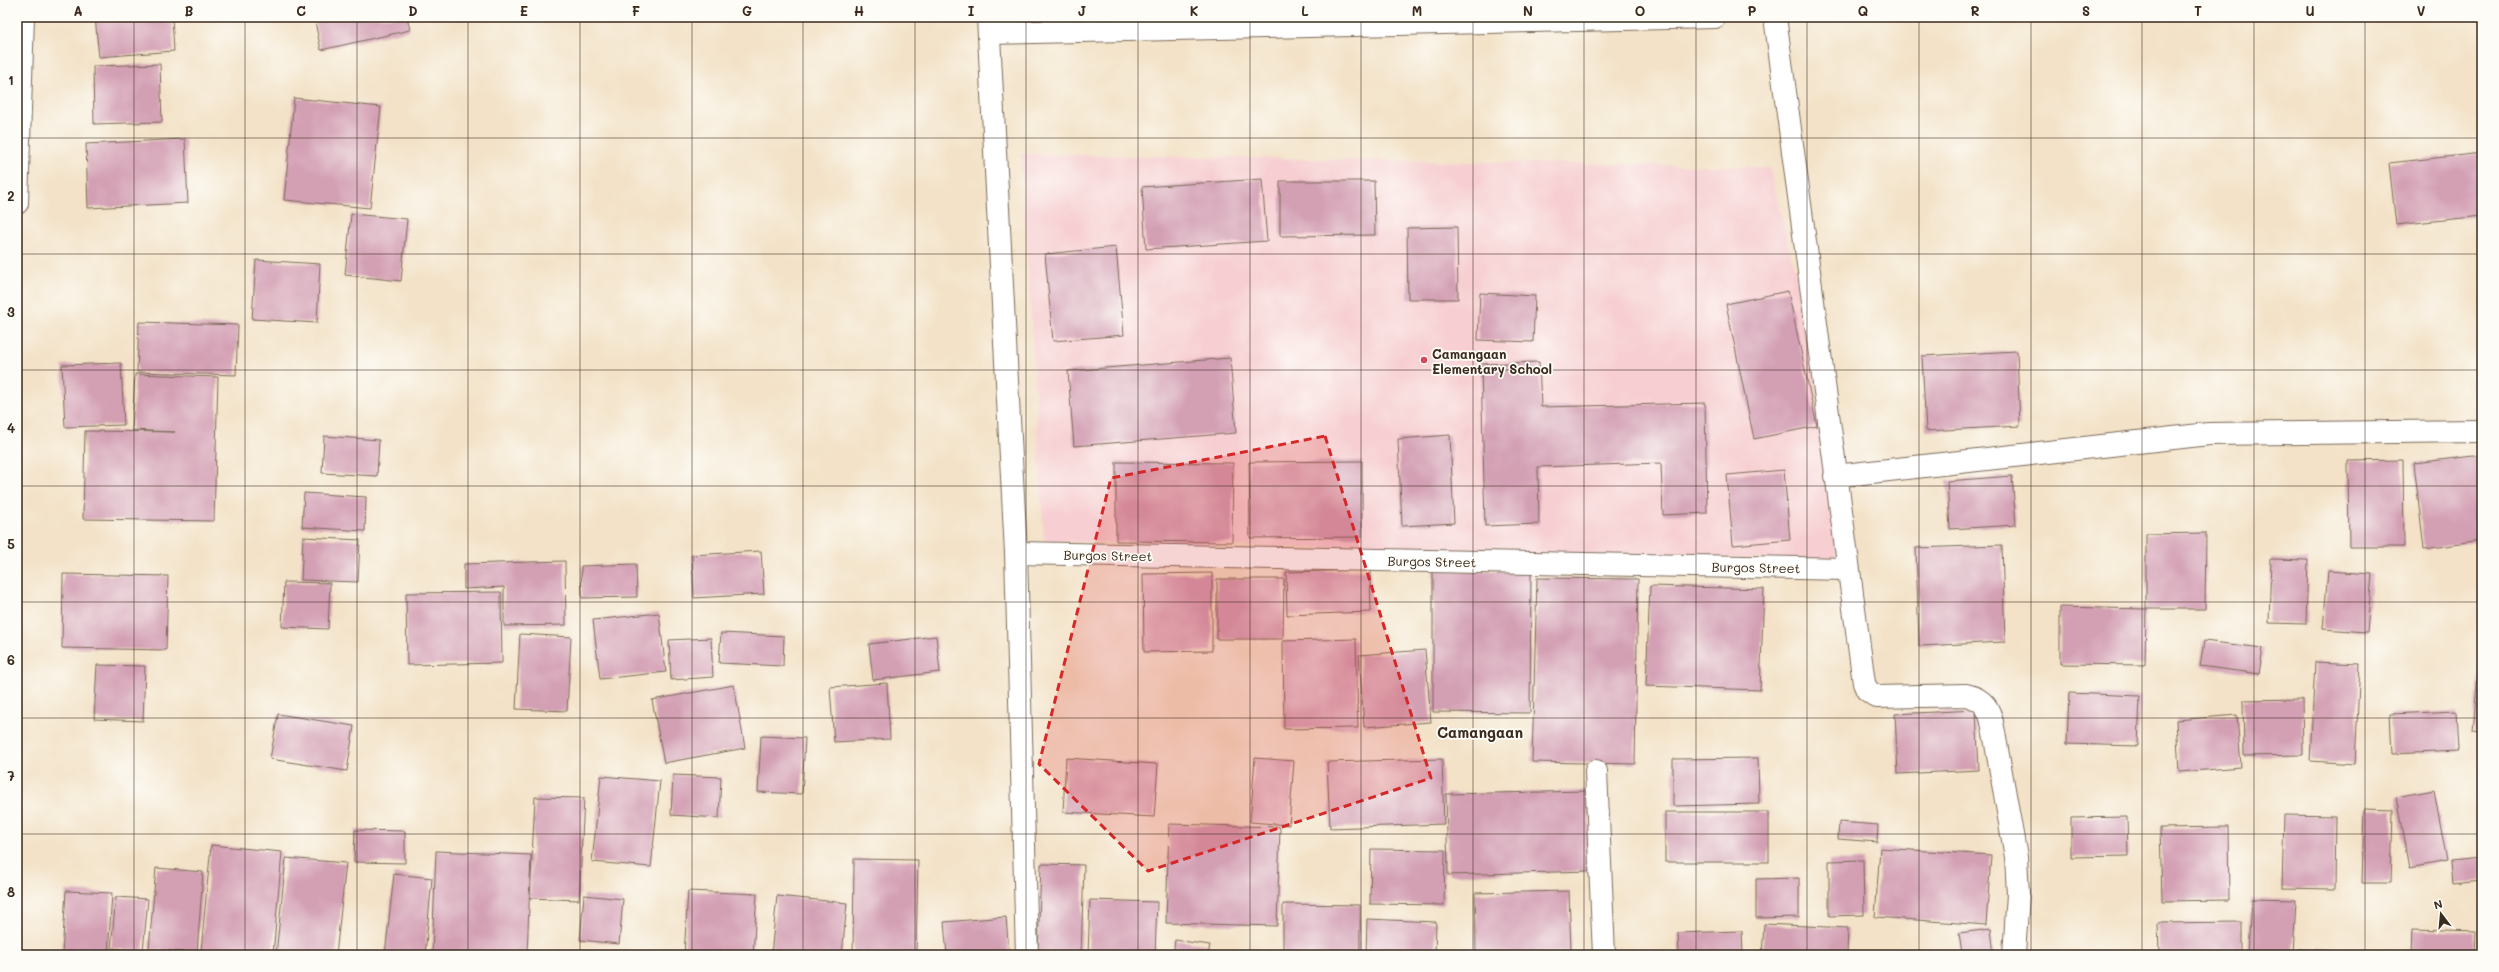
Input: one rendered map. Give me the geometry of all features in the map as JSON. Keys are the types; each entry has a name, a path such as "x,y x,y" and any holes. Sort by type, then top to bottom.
{"street":[{"path":"17,203 20,39 22,17"},
{"path":"1027,955 1016,553 989,25 1715,17"},
{"path":"1775,17 1834,476 1861,672 1867,690 1883,698 1966,695 1983,702 1989,713 2016,857 2018,894 2014,955"},
{"path":"1834,476 2209,434 2482,431"},
{"name":"Burgos Street","path":"1016,553 1847,569"},
{"path":"1596,771 1604,955"}],"highlighted area":[{"path":"1325,436 1431,778 1148,871 1039,764 1111,478"}],"shaded area":[{"name":"Camangaan Elementary School","path":"1021,154 1769,167 1806,314 1837,561 1044,541"}],"building":[{"path":"95,17 172,17 174,51 99,57"},
{"path":"314,17 407,17 410,30 321,50"},
{"path":"160,64 162,122 94,124 93,66"},
{"path":"294,98 381,107 370,208 284,200"},
{"path":"185,139 188,203 88,208 86,144"},
{"path":"2482,153 2482,216 2396,225 2389,163"},
{"path":"1262,179 1267,241 1146,249 1142,187"},
{"path":"1280,181 1374,181 1375,235 1280,236"},
{"path":"351,214 407,219 401,281 345,275"},
{"path":"1457,227 1458,299 1408,299 1407,228"},
{"path":"1116,247 1124,335 1053,341 1045,254"},
{"path":"256,260 320,264 317,323 252,319"},
{"path":"1788,291 1817,426 1754,439 1726,304"},
{"path":"1480,293 1535,296 1533,342 1478,340"},
{"path":"139,322 238,325 236,375 137,372"},
{"path":"2017,351 2020,426 1926,431 1922,356"},
{"path":"1230,358 1236,433 1074,446 1068,371"},
{"path":"1539,362 1541,407 1705,403 1707,513 1663,515 1661,463 1538,467 1539,524 1485,526 1481,364"},
{"path":"121,363 124,425 65,427 62,365"},
{"path":"135,374 218,377 214,521 83,519 85,431 175,432 132,430"},
{"path":"1450,435 1454,523 1402,526 1398,439"},
{"path":"324,436 379,440 377,476 322,473"},
{"path":"2482,455 2482,541 2424,549 2414,463"},
{"path":"2403,460 2404,547 2349,547 2348,461"},
{"path":"1362,461 1362,537 1250,538 1249,462"},
{"path":"1116,462 1233,463 1232,542 1116,541"},
{"path":"1784,470 1790,540 1733,545 1727,475"},
{"path":"2012,476 2016,525 1950,529 1947,481"},
{"path":"304,493 366,497 365,531 302,527"},
{"path":"2206,533 2205,609 2146,609 2146,534"},
{"path":"303,537 360,540 358,582 301,580"},
{"path":"2002,545 2005,642 1919,646 1916,548"},
{"path":"761,551 764,594 694,598 692,555"},
{"path":"2271,559 2308,560 2306,624 2269,623"},
{"path":"565,561 566,625 504,626 504,587 464,589 464,564"},
{"path":"636,564 637,597 582,598 581,566"},
{"path":"1370,570 1371,612 1287,615 1286,572"},
{"path":"1433,570 1531,571 1530,713 1433,712"},
{"path":"2328,571 2372,574 2367,632 2323,629"},
{"path":"1212,573 1212,651 1144,652 1143,574"},
{"path":"63,574 168,576 166,650 62,648"},
{"path":"1537,578 1638,579 1635,764 1532,762"},
{"path":"1217,579 1284,579 1283,639 1217,639"},
{"path":"284,582 330,583 328,629 282,627"},
{"path":"1650,586 1764,589 1760,690 1646,686"},
{"path":"501,592 502,663 407,665 406,593"},
{"path":"2060,607 2146,609 2145,665 2060,664"},
{"path":"659,613 666,672 600,679 593,620"},
{"path":"721,633 784,636 783,666 719,663"},
{"path":"520,634 571,637 567,711 516,709"},
{"path":"936,636 940,672 873,680 869,644"},
{"path":"2482,637 2482,733 2473,732"},
{"path":"711,638 713,677 671,680 669,640"},
{"path":"1356,639 1358,728 1284,729 1283,641"},
{"path":"2204,641 2263,648 2259,674 2200,666"},
{"path":"1425,650 1431,722 1364,727 1359,655"},
{"path":"2315,662 2360,664 2355,764 2310,761"},
{"path":"97,665 145,666 143,721 94,719"},
{"path":"887,683 890,739 834,742 830,687"},
{"path":"734,685 745,748 664,763 652,700"},
{"path":"2069,693 2140,696 2138,746 2067,744"},
{"path":"2302,699 2303,755 2244,756 2243,700"},
{"path":"1976,710 1979,770 1898,774 1895,714"},
{"path":"2456,711 2458,751 2392,754 2390,714"},
{"path":"278,714 354,726 347,771 270,759"},
{"path":"2237,715 2241,767 2179,772 2176,720"},
{"path":"761,736 805,738 802,794 758,792"},
{"path":"1066,758 1158,764 1154,817 1063,812"},
{"path":"1255,758 1294,761 1289,825 1250,822"},
{"path":"1758,758 1759,804 1673,806 1673,759"},
{"path":"1442,759 1444,824 1330,828 1327,762"},
{"path":"673,775 721,777 719,818 671,815"},
{"path":"601,776 660,781 651,867 592,862"},
{"path":"2434,790 2447,861 2409,868 2396,797"},
{"path":"1589,791 1590,871 1448,875 1446,794"},
{"path":"535,797 584,798 579,900 530,898"},
{"path":"2364,809 2393,810 2391,883 2362,883"},
{"path":"1665,812 1769,812 1769,862 1665,862"},
{"path":"2284,815 2335,816 2334,889 2282,888"},
{"path":"2127,817 2128,856 2071,857 2071,818"},
{"path":"1839,822 1878,825 1877,842 1838,839"},
{"path":"1169,824 1280,827 1277,926 1166,923"},
{"path":"2228,827 2229,900 2162,901 2160,828"},
{"path":"355,830 405,831 405,863 354,862"},
{"path":"211,845 282,852 273,955 201,951"},
{"path":"1880,848 1991,855 1986,925 1875,917"},
{"path":"1371,849 1445,850 1444,905 1370,904"},
{"path":"436,851 531,855 527,955 432,955"},
{"path":"286,858 346,863 336,955 276,955"},
{"path":"2481,858 2482,880 2453,883 2451,861"},
{"path":"854,859 918,860 916,955 853,955"},
{"path":"1863,860 1864,915 1829,916 1829,861"},
{"path":"1041,864 1084,865 1081,955 1038,954"},
{"path":"156,868 203,872 197,953 149,949"},
{"path":"394,874 432,878 425,955 385,955"},
{"path":"1799,878 1799,917 1756,918 1756,879"},
{"path":"66,891 112,893 108,955 62,955"},
{"path":"688,891 757,894 753,955 684,955"},
{"path":"1569,891 1571,952 1476,954 1475,893"},
{"path":"584,895 623,899 619,944 580,940"},
{"path":"777,896 847,903 842,955 771,955"},
{"path":"116,897 148,899 143,951 111,948"},
{"path":"2251,899 2296,900 2293,955 2248,955"},
{"path":"1090,900 1157,902 1155,955 1088,955"},
{"path":"1283,904 1360,905 1360,955 1283,955"},
{"path":"1006,917 1009,955 947,955 944,922"},
{"path":"1367,919 1436,922 1435,955 1366,955"},
{"path":"2241,922 2241,955 2159,955 2158,923"},
{"path":"1764,924 1848,928 1847,955 1762,955"},
{"path":"1991,929 1994,955 1962,955 1959,933"},
{"path":"2412,930 2475,932 2474,955 2411,955"},
{"path":"1742,931 1743,955 1679,955 1678,933"},
{"path":"1175,940 1210,945 1208,955 1173,955"},
{"path":"2299,949 2379,954 2379,955 2299,955"}],"place":[{"name":"Camangaan Elementary School","path":"1424,360"}],"district":[{"name":"Camangaan","path":"1480,732"}]}
